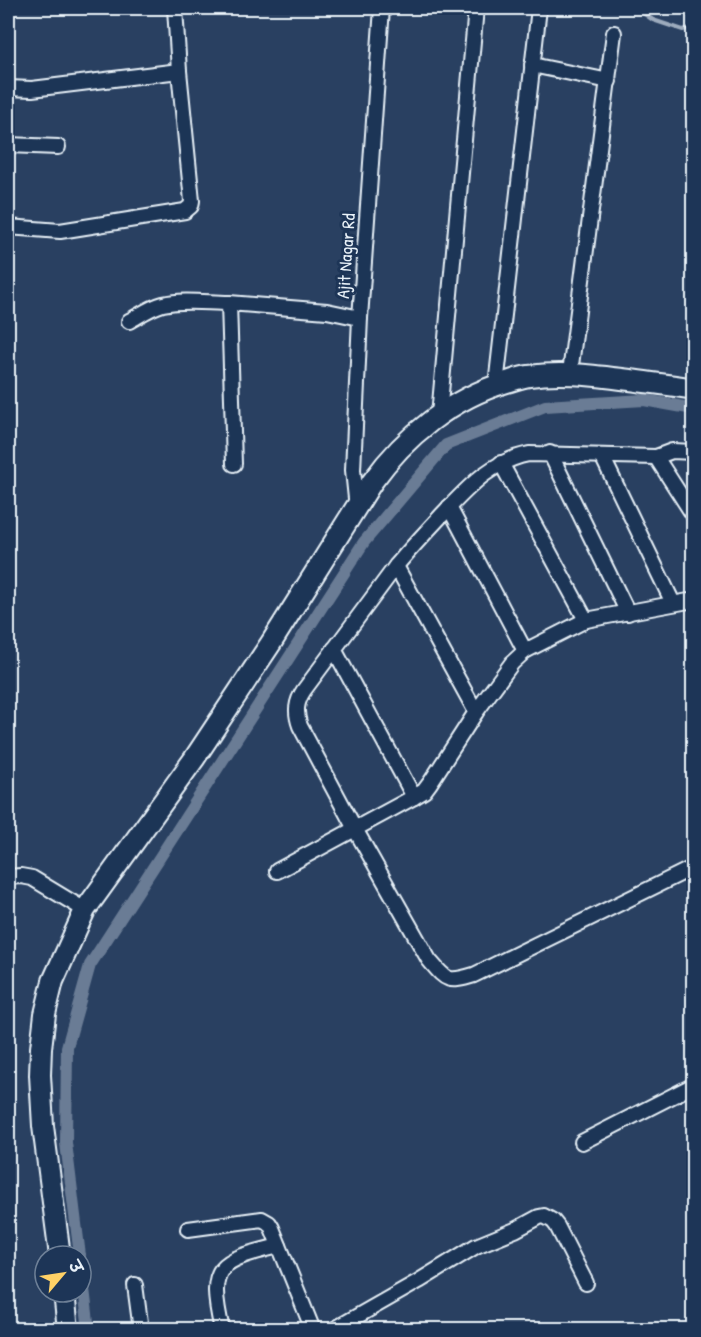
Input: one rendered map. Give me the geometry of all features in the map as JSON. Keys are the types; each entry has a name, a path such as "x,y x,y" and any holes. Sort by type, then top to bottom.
{"street":[{"path":"8,227 60,231 188,209 192,201 174,8"},
{"name":"Ajit Nagar Rd","path":"357,508 353,470 360,318 382,8"},
{"path":"439,415 476,8"},
{"path":"496,385 539,8"},
{"path":"570,373 614,33"},
{"path":"532,65 609,81"},
{"path":"8,88 32,89 179,70"},
{"path":"8,145 58,147"},
{"path":"129,321 162,304 184,302 229,303 327,311 360,318"},
{"path":"229,303 234,464"},
{"path":"58,1244 43,1126 40,1075 45,1014 53,981 86,910 194,759 385,464 439,415 461,401 496,385 527,376 570,373 693,388"},
{"path":"693,452 672,451 656,457 529,454 501,463 476,480 408,551 299,696 296,712 300,726 355,829 429,960 446,977 453,980 483,970 693,867"},
{"path":"550,453 628,613"},
{"path":"602,456 673,603"},
{"path":"656,457 693,516"},
{"path":"501,463 586,620"},
{"path":"449,507 525,651"},
{"path":"396,566 476,712"},
{"path":"277,871 424,790 476,712 512,663 525,651 586,620 693,600"},
{"path":"334,649 414,797"},
{"path":"8,876 32,878 86,910"},
{"path":"582,1142 693,1085"},
{"path":"333,1329 476,1246 544,1216 557,1226 586,1283"},
{"path":"188,1229 262,1219 269,1223 313,1329"},
{"path":"222,1329 215,1293 222,1267 237,1258 279,1246"},
{"path":"135,1285 141,1329"},
{"path":"65,1304 68,1329"}],"waterway":[{"path":"636,8 653,20 683,30 694,27"},
{"path":"79,1244 66,1143 67,1047 90,965 364,542 446,445 545,406 644,400 694,409"},
{"path":"86,1304 89,1330"}]}
